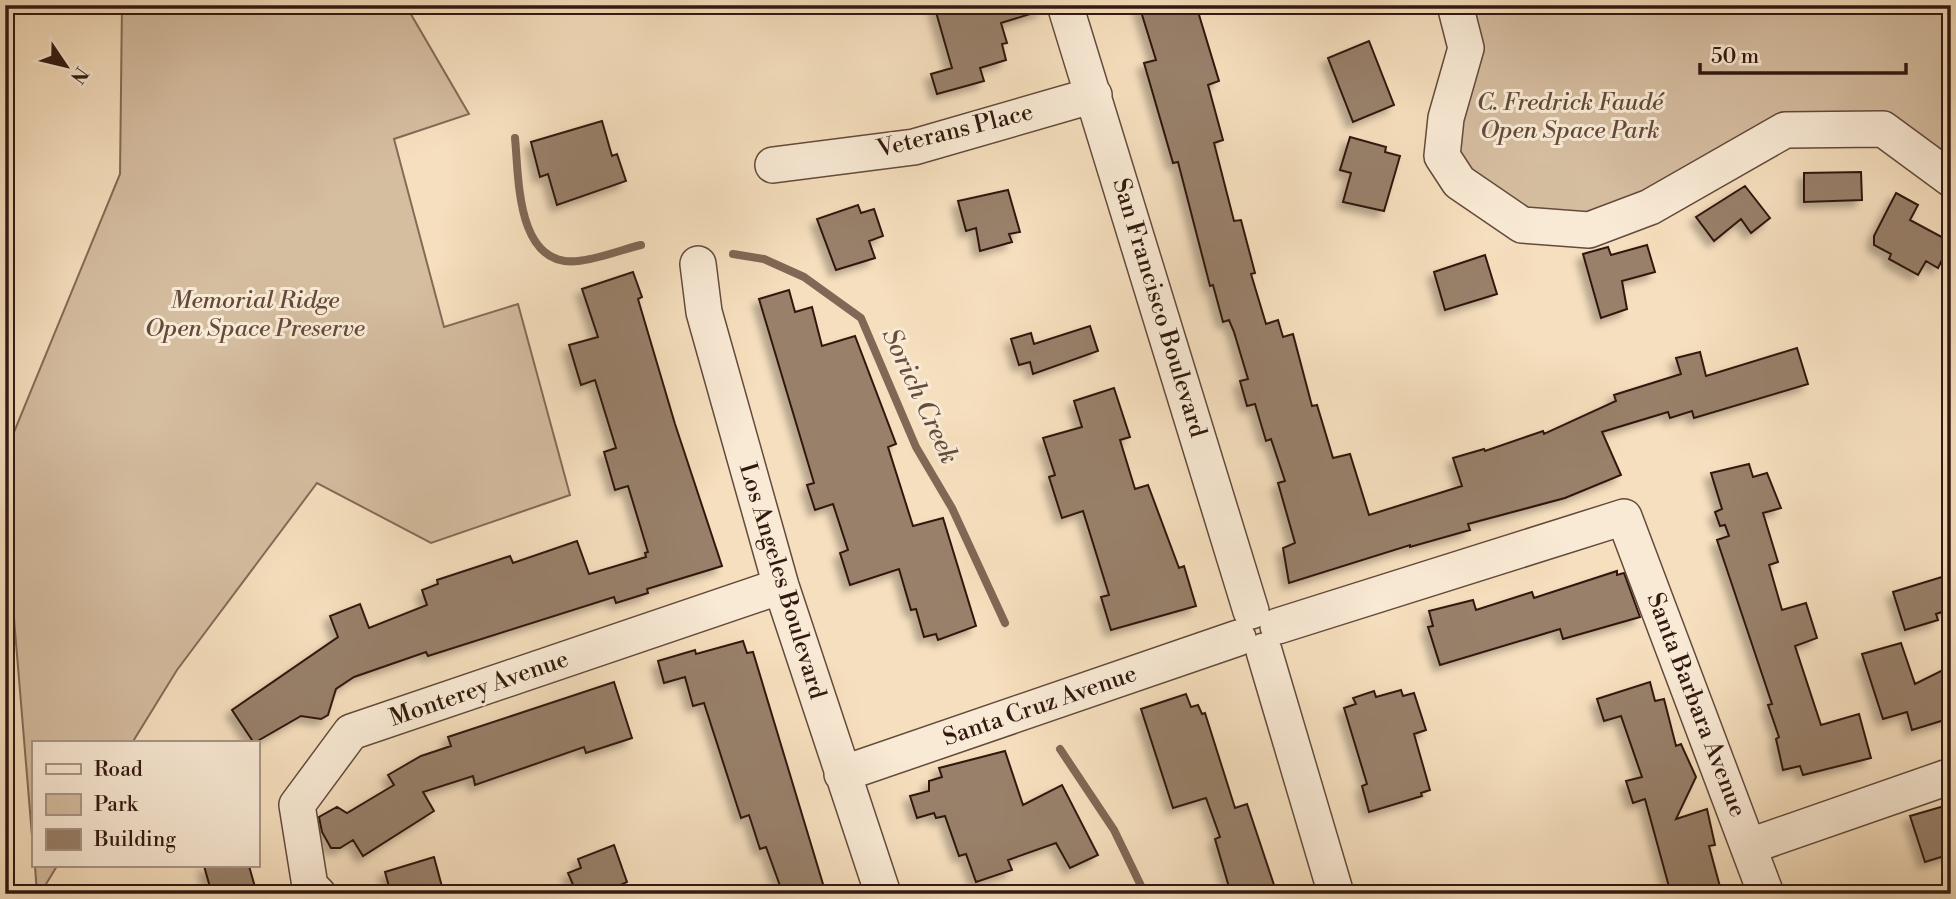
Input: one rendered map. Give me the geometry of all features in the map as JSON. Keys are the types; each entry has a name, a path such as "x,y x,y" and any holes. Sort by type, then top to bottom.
{"street":[{"name":"San Francisco Boulevard","path":"1065,5 1336,894"},
{"path":"1455,5 1466,48 1446,118 1442,156 1459,182 1522,225 1589,230 1650,207 1785,130 1883,129 1951,179"},
{"name":"Veterans Place","path":"773,164 914,146 1094,95"},
{"name":"Los Angeles Boulevard","path":"698,264 704,312 781,586 883,894"},
{"name":"Santa Cruz Avenue","path":"842,774 1258,632 1624,517"},
{"name":"Santa Barbara Avenue","path":"1624,517 1766,894"},
{"name":"Monterey Avenue","path":"318,894 310,886 297,805 351,732 781,586"},
{"path":"1750,846 1951,776"}],"green space":[{"name":"Memorial Ridge Open Space Preserve","path":"122,5 402,5 409,11 469,114 394,139 444,327 518,304 570,495 431,543 317,483 177,670 133,741 32,741 32,836 5,510 5,454 120,174"},
{"name":"C. Fredrick Faudé Open Space Park","path":"1455,5 1951,5 1951,179 1883,129 1785,130 1650,207 1522,225 1459,182"},
{"path":"35,867 56,867 40,894 37,894"}],"building":[{"path":"934,5 1042,5 1043,10 1001,23 1007,43 1002,44 1006,60 980,68 984,81 937,94 931,74 952,68"},
{"path":"1139,5 1196,5 1219,81 1208,85 1223,140 1214,143 1234,221 1241,220 1255,273 1251,274 1266,324 1278,320 1283,337 1293,334 1312,406 1317,405 1333,458 1350,454 1369,515 1462,486 1453,458 1484,449 1485,451 1543,431 1544,434 1616,401 1614,395 1681,374 1676,358 1700,352 1706,376 1797,348 1808,384 1694,418 1692,411 1670,418 1668,412 1602,432 1621,475 1565,498 1468,524 1470,530 1410,545 1289,583 1283,548 1295,543 1278,483 1285,481 1271,439 1266,441 1255,404 1247,406 1240,381 1248,379 1234,332 1229,320 1223,322 1213,285 1210,286 1178,162 1173,163 1144,63 1156,60"},
{"path":"1369,41 1394,105 1353,122 1328,58"},
{"path":"602,121 612,156 617,154 626,181 557,205 548,174 540,177 531,142"},
{"path":"1350,137 1386,147 1385,152 1400,156 1384,211 1343,202 1351,173 1340,170"},
{"path":"1861,172 1862,200 1804,202 1804,173"},
{"path":"1745,186 1770,218 1751,233 1741,219 1714,241 1696,217"},
{"path":"1008,190 1020,232 1009,234 1012,242 980,251 976,228 966,231 958,201"},
{"path":"1896,193 1918,205 1910,220 1951,242 1938,268 1926,261 1918,275 1889,259 1891,254 1874,245 1874,236"},
{"path":"858,205 861,213 874,209 883,236 869,241 875,258 836,270 817,219"},
{"path":"1647,245 1655,272 1622,281 1627,309 1601,318 1583,254 1608,247 1611,255"},
{"path":"1485,255 1497,294 1445,310 1434,272"},
{"path":"633,272 642,297 638,299 675,424 722,566 647,589 648,593 616,603 614,597 428,656 426,652 354,677 336,689 328,715 321,719 301,716 257,741 253,741 232,710 338,637 330,616 360,604 369,628 427,605 422,590 438,584 437,580 510,556 513,563 577,541 589,574 646,557 645,553 648,552 628,486 615,490 604,452 616,448 595,380 581,385 569,345 598,337 582,289"},
{"path":"789,290 795,312 812,307 822,346 855,336 896,444 888,447 913,526 943,518 976,626 938,640 936,634 924,637 916,609 911,610 899,569 850,585 840,553 848,550 833,504 815,510 807,485 814,483 759,299"},
{"path":"1090,326 1098,351 1033,374 1030,362 1019,365 1011,339 1031,333 1034,344"},
{"path":"1114,388 1130,437 1120,440 1135,489 1148,485 1179,568 1184,566 1196,606 1111,630 1101,597 1109,595 1083,511 1062,518 1049,477 1055,475 1043,438 1082,427 1074,401"},
{"path":"1749,464 1753,477 1767,473 1781,508 1763,513 1778,562 1769,565 1782,610 1806,603 1817,638 1795,646 1821,725 1859,714 1871,758 1803,775 1800,766 1783,770 1776,739 1779,737 1768,705 1772,704 1717,540 1729,536 1725,525 1720,526 1715,512 1722,509 1711,473"},
{"path":"1617,571 1617,575 1624,573 1640,617 1563,639 1560,629 1440,665 1428,627 1433,626 1429,611 1473,600 1476,610 1532,592 1534,598"},
{"path":"1945,576 1951,609 1936,614 1938,620 1905,630 1893,592"},
{"path":"743,641 747,653 753,652 826,894 783,894 766,847 760,849 749,815 741,818 704,703 693,706 685,677 664,683 658,661 695,650 696,654"},
{"path":"1901,643 1915,684 1951,666 1951,718 1912,730 1907,712 1883,719 1862,654"},
{"path":"614,682 632,738 586,753 584,747 475,785 473,776 423,792 434,811 363,856 353,840 340,848 331,848 322,832 319,817 337,807 347,813 394,785 388,775 421,756 451,746 448,737"},
{"path":"1650,682 1655,701 1664,699 1676,746 1681,744 1696,777 1676,819 1707,809 1715,845 1709,846 1722,894 1671,894 1645,799 1633,803 1626,781 1642,777 1621,716 1604,721 1597,699"},
{"path":"1401,690 1403,696 1414,693 1426,730 1414,734 1430,790 1421,793 1422,796 1369,812 1362,786 1367,784 1344,708 1356,704 1353,698 1374,691 1376,697"},
{"path":"1186,694 1191,707 1198,705 1202,714 1205,713 1235,808 1247,804 1277,894 1231,894 1215,839 1220,837 1206,798 1173,808 1141,709"},
{"path":"1005,751 1023,805 1062,785 1098,855 1070,868 1056,843 1008,860 1012,870 976,882 966,854 959,856 945,816 936,818 934,813 917,818 910,796 929,791 929,781 942,777 939,768"},
{"path":"1951,804 1951,854 1925,862 1910,816"},
{"path":"614,845 627,882 601,894 577,894 568,873 581,868 578,859"},
{"path":"434,857 444,894 391,894 385,872"},
{"path":"204,867 249,867 257,894 212,894"}],"waterway":[{"name":"Sorich Creek","path":"515,138 520,196 525,217 532,236 543,250 558,259 578,261 641,245"},
{"name":"Sorich Creek","path":"733,254 764,259 804,277 861,318 916,447 952,508 1005,623"},
{"name":"Sorich Creek","path":"1060,749 1114,830 1145,894"}]}
